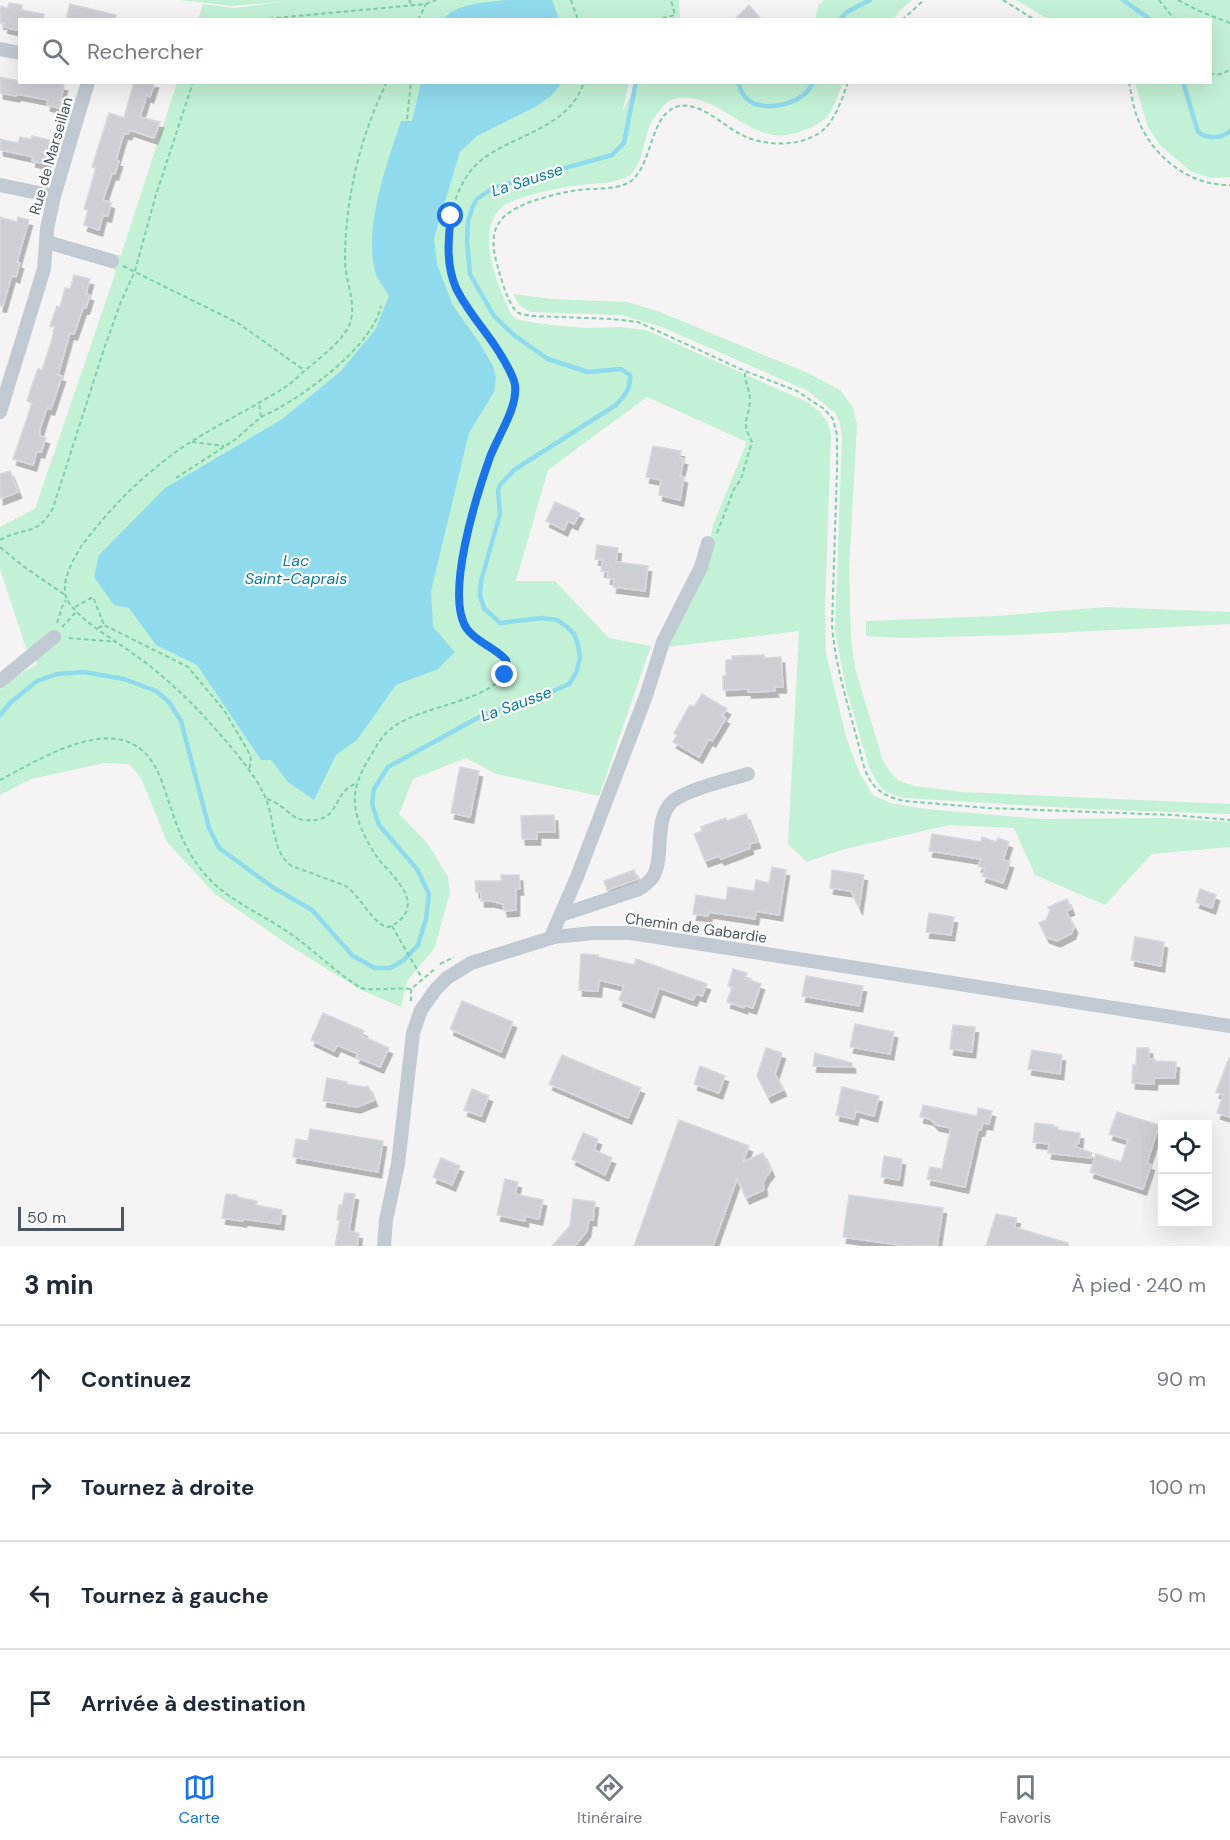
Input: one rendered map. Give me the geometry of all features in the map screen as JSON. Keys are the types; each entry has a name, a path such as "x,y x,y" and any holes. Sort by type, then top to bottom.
{"street":[{"path":"0,49 18,53"},
{"name":"Rue de Marseillan","path":"0,412 44,269 54,196 87,84"},
{"path":"0,185 54,196"},
{"path":"47,242 112,261"},
{"path":"554,937 553,932 646,696 663,642 701,567 708,543"},
{"path":"0,681 54,637"},
{"path":"561,915 639,889 647,883 655,871 662,824 668,806 684,794 748,774"},
{"name":"Chemin de Gabardie","path":"384,1246 386,1220 398,1164 413,1033 421,1010 436,989 460,968 505,951 554,937 602,932 631,933 1228,1023"}],"path":[{"path":"409,0 412,5"},
{"path":"275,18 426,4 436,0"},
{"path":"571,0 577,18"},
{"path":"663,18 675,15 671,0"},
{"path":"904,18 924,0"},
{"path":"1003,0 1032,18"},
{"path":"1159,0 1174,18"},
{"path":"1178,0 1230,23"},
{"path":"419,18 426,4"},
{"path":"1212,73 1221,75 1230,68"},
{"path":"0,540 40,526 53,508 104,349 135,271 155,198 192,84"},
{"path":"65,595 72,562 105,515 131,487 179,450 289,384 335,345 348,326 352,312 345,262 348,218 365,136 386,84"},
{"path":"407,118 411,84"},
{"path":"393,928 405,915 406,896 393,873 376,856 359,823 355,810 357,783 374,750 392,727 429,709 478,694 501,680 508,669 506,660 501,654 477,639 466,628 458,597 466,533 490,458 514,402 515,385 509,369 493,342 456,288 448,250 451,216 460,187 479,162 490,154 532,134 566,111 581,91 583,84"},
{"path":"847,84 839,106 820,133 810,138 784,143 768,142 742,135 691,106 680,106 668,111 658,125 642,167 628,182 618,186 575,190 540,198 514,208 498,223 494,234 494,254 512,305 520,314 638,322 810,398 833,419 837,435 832,625 834,650 867,773 879,791 904,801 988,808 1173,815 1230,820"},
{"path":"1129,84 1137,116 1144,131 1150,142 1170,163 1194,179 1216,185 1230,185"},
{"path":"112,261 238,323 304,370"},
{"path":"176,478 224,446 261,417 280,410 297,399 340,364 379,317 381,306"},
{"path":"708,543 718,532 734,489 741,479 752,442 746,431 745,421 750,401 746,371"},
{"path":"259,403 261,417"},
{"path":"192,442 224,446"},
{"path":"0,547 65,595 77,611 145,662 199,711 249,771 267,800 279,852 285,861 292,866 346,886 354,892 381,925 393,928"},
{"path":"74,608 93,597 104,625 188,667 224,710 248,751 251,759 249,771"},
{"path":"54,637 62,607 67,599"},
{"path":"54,637 77,611"},
{"path":"98,628 104,625"},
{"path":"54,637 118,642"},
{"path":"0,780 54,752 83,742 106,738 124,739 140,747 153,762 180,837 191,856 215,885 287,931 361,988 411,989"},
{"path":"267,800 278,802 304,820 326,818 331,814 341,795 357,783"},
{"path":"393,928 422,978"}],"green space":[{"path":"180,0 679,0 680,18 199,18 203,4 235,8 281,2 233,6"},
{"path":"825,0 912,0 895,18 815,18 819,4"},
{"path":"1016,0 1230,0 1230,177 1211,178 1190,171 1159,144 1148,127 1135,84 1212,84 1212,18 1046,18"},
{"path":"177,84 629,84 622,113 639,84 843,84 828,115 817,125 796,133 779,135 764,133 706,102 691,98 672,100 652,121 641,157 630,175 613,182 573,186 540,193 517,199 502,207 494,218 489,244 495,274 511,314 516,319 561,326 646,330 807,402 820,412 828,423 831,435 825,609 826,653 846,737 860,774 873,795 890,803 925,809 1042,819 1166,818 1230,822 1230,847 1152,854 1105,905 1035,875 1014,828 949,825 841,850 807,862 788,844 799,631 668,647 707,562 713,525 747,442 647,397 548,470 516,581 555,581 609,638 651,646 599,796 496,774 466,758 413,779 399,814 428,844 448,877 450,893 434,949 407,981 401,1007 361,990 293,948 215,894 167,842 141,778 129,764 104,763 31,779 0,795 0,689 14,677 38,664 26,648 0,569 0,527 35,509 116,271 112,267 114,255 121,255"},
{"path":"513,294 552,299 627,302 660,312 810,374 840,390 853,407 857,425 849,569 851,638 855,668 883,761 899,781 915,786 962,792 1230,804 1230,814 1088,809 904,798 886,792 878,784 869,767 846,688 835,631 842,437 835,413 808,391 662,327 622,315 530,312 519,305"},
{"path":"1106,607 1230,612 1230,624 1015,635 903,638 866,636 866,621 996,616"}],"water":[{"path":"505,0 552,0 559,18 445,18 463,7"},
{"name":"Lac Saint-Caprais","path":"421,84 561,84 551,96 535,107 477,136 460,152 434,238 437,264 453,306 479,342 493,366 496,377 494,392 469,433 431,591 433,627 455,652 438,669 396,685 357,740 336,755 314,800 288,782 271,760 261,760 197,665 156,645 129,608 114,605 94,577 99,555 165,488 281,420 340,372 375,330 389,296 377,277 373,260 374,220 383,177 401,121 412,121"}],"building":[{"path":"9,3 22,5 22,10 44,14 43,18 18,18 17,30 4,27 5,23 0,23 0,6 8,8"},
{"path":"70,4 116,15 115,18 66,18"},
{"path":"749,5 760,18 736,18"},
{"path":"0,77 18,81 18,84 64,85 59,108 47,105 48,100 0,93"},
{"path":"133,84 154,84 150,97 147,95 140,117 160,122 154,138 130,130 128,134 124,133 116,160 119,161 115,174 112,173 103,200 111,203 108,216 103,215 99,230 84,225 88,210 84,209 96,168 92,167 109,113 124,118"},
{"path":"32,136 50,140 46,164 32,161 33,157 0,150 0,139 18,143 20,137 31,139"},
{"path":"0,217 17,222 18,217 29,220 17,262 20,263 16,277 12,275 3,306 0,306"},
{"path":"74,275 90,279 86,294 90,295 74,334 70,333 58,375 62,376 51,409 47,408 40,429 40,436 46,438 41,452 37,451 33,465 13,459 32,403 27,401 33,382 38,369 42,370 51,343 55,327 50,326 57,306 60,307 65,288 70,289"},
{"path":"653,446 681,451 680,458 684,459 680,476 684,477 680,500 659,495 661,480 646,477"},
{"path":"10,471 18,492 0,499 0,474"},
{"path":"555,502 580,513 574,524 568,521 564,530 546,521"},
{"path":"597,545 618,548 616,562 648,566 645,591 613,587 614,579 607,578 608,572 601,571 603,560 595,559"},
{"path":"764,655 764,658 781,657 783,687 774,687 775,691 723,690 726,660 732,660 732,656"},
{"path":"702,694 727,709 722,716 726,718 712,741 709,739 699,757 673,742 677,735 674,733 690,705 694,707"},
{"path":"460,767 479,771 470,817 451,813"},
{"path":"746,814 757,842 749,844 750,848 732,855 721,859 719,856 705,861 694,834 702,831 701,827 706,825"},
{"path":"554,815 555,832 537,832 537,839 522,839 521,816"},
{"path":"932,834 981,842 982,837 996,842 998,838 1009,842 1003,860 1010,862 1003,883 982,876 985,869 978,866 981,859 929,851"},
{"path":"772,867 786,870 779,915 756,911 755,919 709,912 708,916 693,914 696,895 726,900 728,887 754,891 756,880 769,883"},
{"path":"634,870 638,879 607,890 604,881"},
{"path":"832,870 864,875 859,908 851,891 830,888"},
{"path":"501,875 519,875 520,889 516,889 516,910 504,911 503,904 481,901 481,892 476,892 475,881 502,881"},
{"path":"1200,889 1216,895 1212,908 1196,902"},
{"path":"1067,899 1071,909 1066,911 1074,927 1072,933 1057,941 1046,937 1039,923 1046,920 1050,910 1048,907"},
{"path":"929,913 954,917 951,935 926,932"},
{"path":"1135,937 1164,942 1161,966 1131,960"},
{"path":"581,954 598,955 598,957 634,965 636,959 707,984 702,996 696,994 693,1000 659,988 651,1012 619,1000 624,986 599,980 598,991 579,990"},
{"path":"733,969 747,973 745,978 761,984 753,1008 744,1005 744,1008 727,1002 732,987 728,986"},
{"path":"806,976 863,986 859,1006 802,996"},
{"path":"462,1001 513,1022 501,1052 450,1029"},
{"path":"323,1013 364,1031 362,1036 389,1048 380,1067 356,1057 358,1054 337,1045 334,1051 311,1040"},
{"path":"855,1024 894,1032 890,1054 850,1047"},
{"path":"953,1025 975,1027 972,1052 950,1049"},
{"path":"766,1048 782,1053 775,1074 783,1090 768,1097 757,1076"},
{"path":"1137,1048 1149,1048 1149,1059 1176,1062 1175,1078 1154,1078 1154,1084 1132,1083"},
{"path":"1032,1050 1062,1055 1060,1074 1028,1069"},
{"path":"815,1053 852,1063 852,1067 813,1066"},
{"path":"562,1055 593,1068 593,1072 595,1069 641,1088 628,1118 549,1084"},
{"path":"1229,1058 1230,1117 1217,1113 1223,1095 1216,1092"},
{"path":"700,1066 725,1076 719,1093 694,1084"},
{"path":"327,1078 347,1082 346,1084 368,1086 374,1100 357,1107 323,1101"},
{"path":"842,1087 879,1096 874,1116 856,1111 854,1119 836,1115"},
{"path":"472,1089 489,1096 481,1116 464,1110"},
{"path":"923,1105 977,1116 978,1108 992,1111 989,1124 983,1123 981,1130 978,1130 965,1187 927,1179 930,1167 942,1169 951,1128 936,1125 930,1119 920,1117"},
{"path":"1117,1112 1158,1125 1147,1163 1151,1165 1143,1189 1090,1172 1096,1154 1121,1162 1128,1140 1109,1134"},
{"path":"679,1120 749,1146 743,1162 763,1153 771,1171 763,1183 764,1190 746,1198 737,1179 713,1246 634,1246"},
{"path":"1035,1123 1054,1125 1058,1127 1058,1130 1080,1133 1079,1143 1073,1146 1092,1153 1091,1158 1048,1153 1049,1144 1033,1142"},
{"path":"310,1129 383,1141 378,1172 293,1157 296,1139 308,1141"},
{"path":"583,1133 598,1139 594,1150 612,1158 605,1175 572,1159"},
{"path":"884,1156 902,1159 899,1180 881,1177"},
{"path":"441,1158 460,1166 452,1185 433,1177"},
{"path":"505,1179 518,1182 515,1194 543,1200 539,1219 525,1216 525,1221 497,1215"},
{"path":"345,1193 355,1194 349,1231 359,1233 357,1246 335,1246 340,1220 337,1220 339,1205 342,1205"},
{"path":"226,1194 257,1201 256,1205 282,1210 280,1224 222,1218"},
{"path":"849,1195 943,1208 937,1246 907,1246 843,1237"},
{"path":"573,1199 595,1202 593,1220 589,1219 587,1231 575,1246 552,1246 570,1226"},
{"path":"996,1214 1017,1218 1014,1227 1068,1243 1068,1246 986,1246"}],"waterway":[{"name":"La Sausse","path":"841,18 847,12 870,0"},
{"name":"La Sausse","path":"1123,0 1148,18"},
{"name":"La Sausse","path":"0,715 11,702 37,681 57,674 84,672 124,679 156,691 169,702 181,721 209,828 219,848 274,888 312,910 353,956 375,968 390,968 404,960 418,945 426,919 429,894 417,869 379,825 372,804 374,789 388,767 483,715 569,684 576,673 580,658 578,645 574,634 566,626 557,620 542,618 500,623 484,608 480,595 481,581 500,514 498,490 514,470 616,405 627,392 630,384 630,375 621,369 588,372 548,359 515,336 494,316 470,274 468,221 477,199 493,188 612,155 624,143 636,84"},
{"name":"La Sausse","path":"739,84 747,99 763,106 793,101 809,90 812,84"},
{"name":"La Sausse","path":"1184,84 1198,132 1214,137 1222,136 1230,131"}],"route":[{"path":"451,216 448,250 456,288 493,342 509,369 515,385 514,402 490,458 466,533 458,597 466,628 506,660 508,669 505,675"}]}
